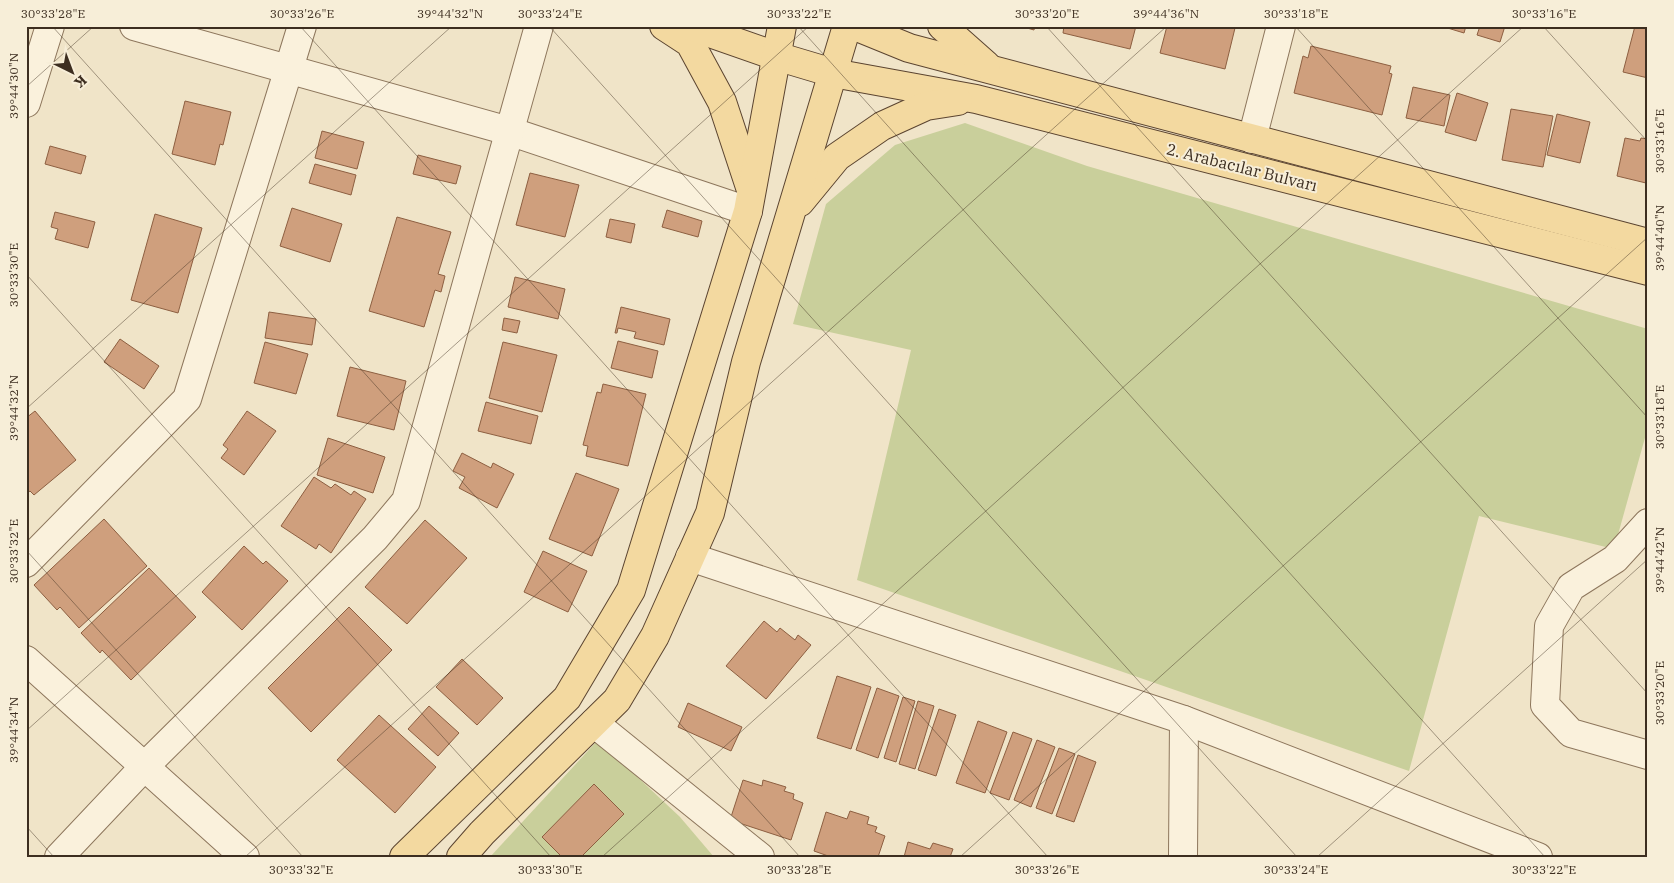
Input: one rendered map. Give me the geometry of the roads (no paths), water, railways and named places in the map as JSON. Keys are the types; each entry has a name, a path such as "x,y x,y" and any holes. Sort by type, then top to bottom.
{"main road":[{"path":"664,26 690,43 722,102 750,202"},
{"name":"2. Arabacılar Bulvarı","path":"690,26 776,56 833,73 976,99 1648,272"},
{"path":"404,857 567,698 631,590 750,202 782,26"},
{"path":"462,857 482,833 617,700 655,636 710,513 746,362 847,26"},
{"name":"2. Arabacılar Bulvarı","path":"855,26 909,48 1648,243"},
{"path":"942,26 991,69"},
{"path":"791,213 837,156 882,126 926,106 976,99"}],"street":[{"path":"26,102 50,26"},
{"path":"134,26 510,131 750,202"},
{"path":"26,563 187,399 302,26"},
{"path":"59,857 144,766 375,538 406,501 539,26"},
{"path":"1252,139 1281,26"},
{"path":"1648,523 1615,559 1571,587 1549,626 1545,706 1571,733 1648,755"},
{"path":"690,557 1184,720 1538,857"},
{"path":"26,660 245,857"},
{"path":"1183,857 1184,720"},
{"path":"594,723 760,857"}]}
